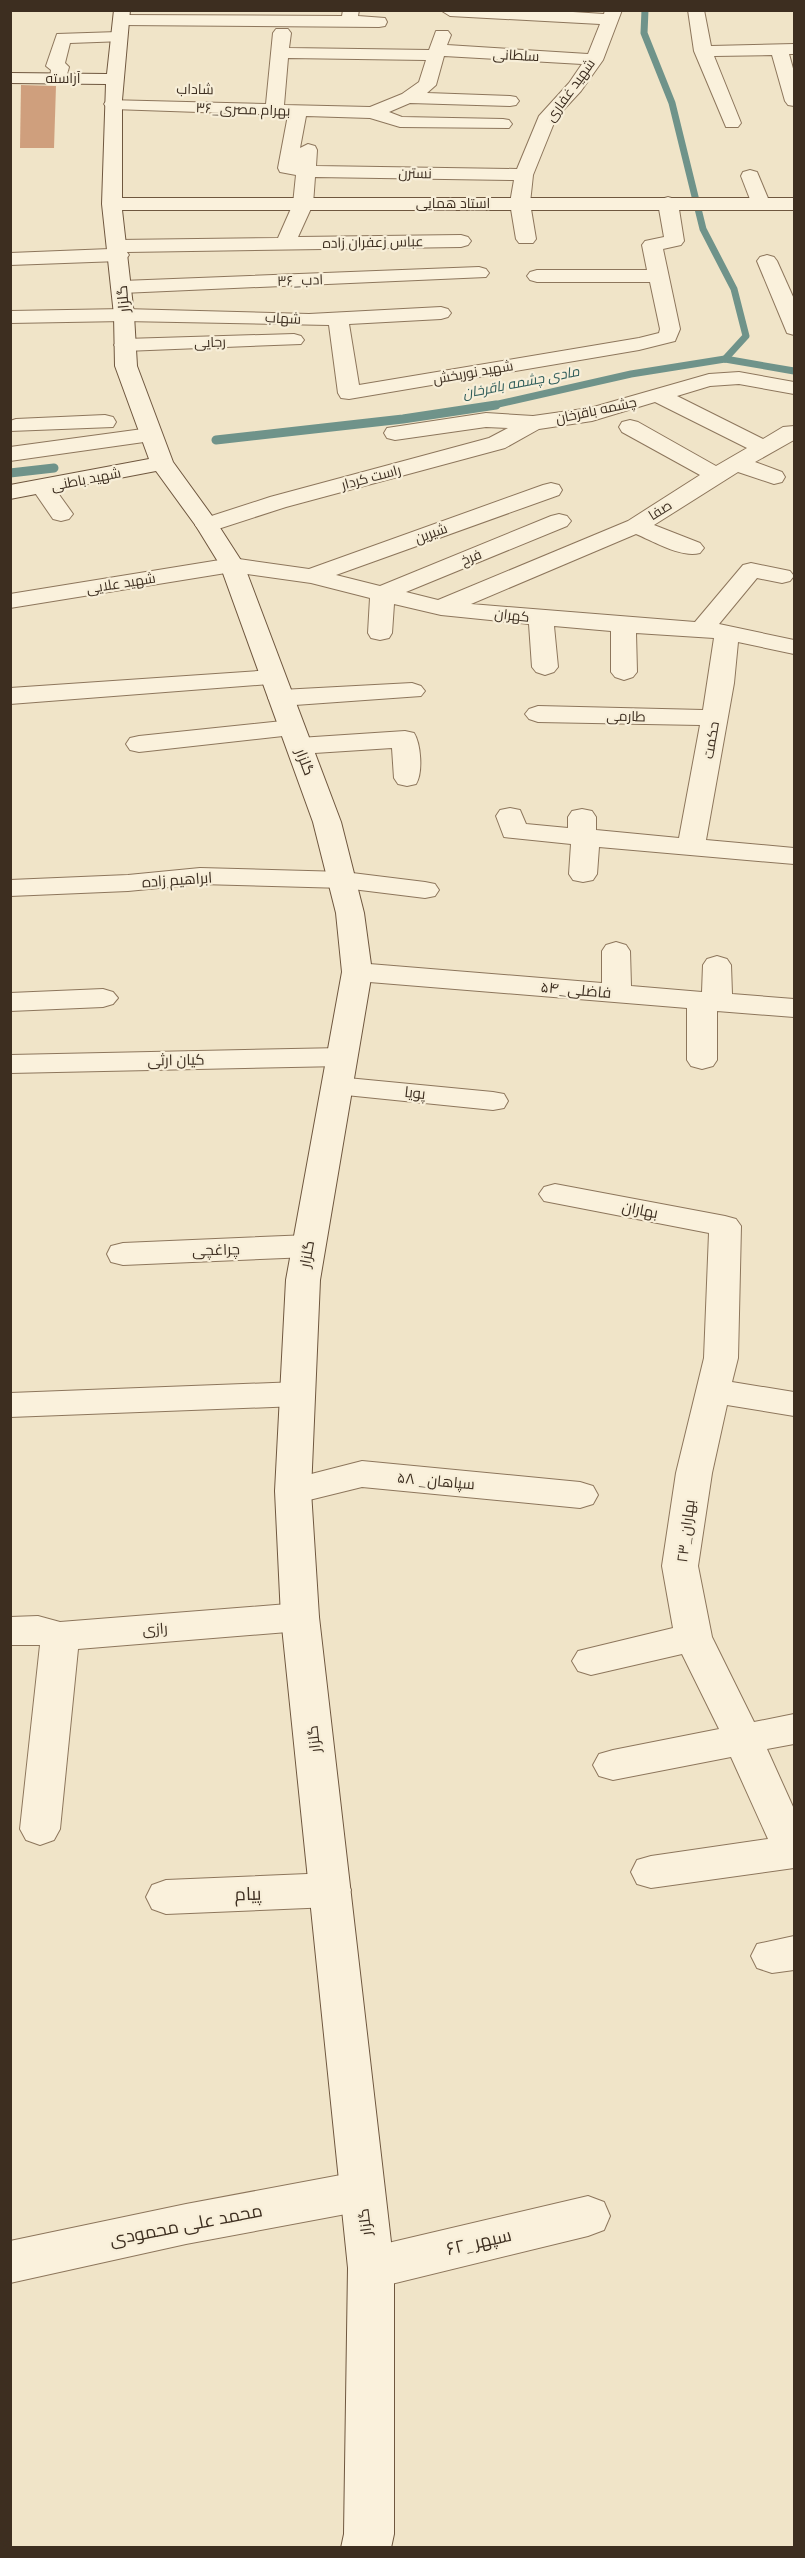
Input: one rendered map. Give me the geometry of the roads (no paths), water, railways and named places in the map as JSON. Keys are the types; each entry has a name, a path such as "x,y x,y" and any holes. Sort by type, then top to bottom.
{"street":[{"path":"696,10 703,51 732,123"},
{"path":"372,113 408,98 428,85 450,11 612,15"},
{"path":"274,111 284,15"},
{"path":"59,78 60,67 55,66 63,38 120,23 245,20 284,15 350,16 379,22"},
{"name":"شهید غفاری","path":"526,239 520,203 524,176 548,116 575,87 594,60 612,15"},
{"path":"228,37 245,20"},
{"name":"گلزار","path":"120,23 114,90 112,204 122,287 126,366 153,440 232,565 327,822 344,880 357,972 303,1280 293,1491 300,1617 370,2268 372,2543"},
{"path":"703,51 787,49 793,90"},
{"name":"سلطانی","path":"280,53 436,53 594,60"},
{"path":"326,54 327,72"},
{"name":"آراسته","path":"10,78 59,78 114,90"},
{"name":"شاداب","path":"114,90 184,89"},
{"name":"۳۶_بهرام مصری","path":"114,90 274,111 372,113"},
{"path":"253,91 276,91"},
{"path":"408,98 510,101"},
{"path":"286,243 303,204 306,171 287,168 305,112"},
{"path":"372,113 400,122 502,124"},
{"name":"نسترن","path":"306,171 524,176"},
{"path":"750,176 752,203"},
{"path":"537,276 658,276 652,245 674,241 668,203"},
{"name":"استاد همایی","path":"112,204 795,204"},
{"name":"عباس زعفران زاده","path":"10,259 230,244 461,241"},
{"path":"230,244 246,282 255,317"},
{"path":"767,261 790,301 795,329"},
{"name":"۳۶_ادب","path":"122,287 479,273"},
{"name":"شهید نوربخش","path":"338,319 349,393 669,337 670,329 658,276"},
{"name":"شهاب","path":"10,317 124,315 338,319 441,313"},
{"name":"رجایی","path":"125,345 294,340"},
{"name":"چشمه باقرخان","path":"395,433 486,420 533,423 592,414 709,380 768,382 795,388"},
{"path":"660,396 765,448"},
{"name":"راست کردار","path":"207,525 278,502 497,443 533,423"},
{"path":"16,426 153,440"},
{"path":"630,427 716,475"},
{"name":"صفا","path":"441,608 636,526 716,475 739,464 791,432 795,433"},
{"path":"10,454 153,440"},
{"name":"شهید باطنی","path":"10,492 42,488 153,440"},
{"path":"739,464 774,477"},
{"path":"42,488 61,514"},
{"name":"شیرین","path":"311,576 551,490"},
{"name":"فرخ","path":"383,593 559,521"},
{"path":"636,526 692,548"},
{"name":"کهران","path":"232,565 311,576 441,608 715,631 795,646"},
{"name":"شهید علایی","path":"10,601 232,565"},
{"path":"715,631 751,570 782,576"},
{"path":"380,633 383,593"},
{"path":"542,618 545,667"},
{"path":"623,622 624,672"},
{"name":"حکمت","path":"691,847 714,718 715,631"},
{"path":"139,744 286,713 412,690"},
{"path":"10,696 286,713 405,739 407,778"},
{"name":"طارمی","path":"538,714 643,728 714,718"},
{"path":"510,816 514,831 582,826 691,847 795,856"},
{"path":"582,826 586,848 583,874"},
{"name":"ابراهیم زاده","path":"10,888 128,883 200,876 344,880 425,890"},
{"path":"616,951 617,994"},
{"path":"702,1060 717,965"},
{"name":"۵۴_فاضلی","path":"357,972 795,1008"},
{"path":"10,1002 103,998"},
{"name":"کیان ارثی","path":"10,1064 339,1072"},
{"name":"پویا","path":"339,1072 493,1101"},
{"name":"بهاران","path":"555,1194 725,1226"},
{"name":"۲۳_بهاران","path":"725,1226 721,1358 694,1473 680,1566 693,1637 743,1738 795,1852"},
{"name":"چراغچی","path":"123,1254 309,1246"},
{"path":"714,1390 795,1404"},
{"path":"10,1405 298,1394"},
{"name":"۵۸ _سپاهان","path":"293,1491 362,1474 580,1495"},
{"name":"رازی","path":"10,1631 38,1630 60,1636 300,1617"},
{"path":"40,1830 60,1636"},
{"path":"591,1661 693,1637"},
{"path":"613,1765 795,1728"},
{"path":"651,1872 795,1852"},
{"name":"پیام","path":"166,1897 331,1890"},
{"name":"محمد علی محمودی","path":"10,2262 186,2224 362,2191"},
{"name":"۶۲_سپهر","path":"370,2268 588,2216"}],"waterway":[{"path":"645,10 644,33 672,103 703,229 734,289 746,336 725,359"},
{"name":"مادی چشمه باقرخان","path":"490,406 631,374 725,359"},
{"name":"مادی چشمه باقرخان","path":"725,359 794,371"},
{"name":"مادی چشمه باقرخان","path":"490,406 496,405"},
{"name":"مادی چشمه باقرخان","path":"216,440 403,419 490,406"},
{"name":"مادی چشمه باقرخان","path":"485,407 490,406"},
{"path":"10,473 54,468"}]}
